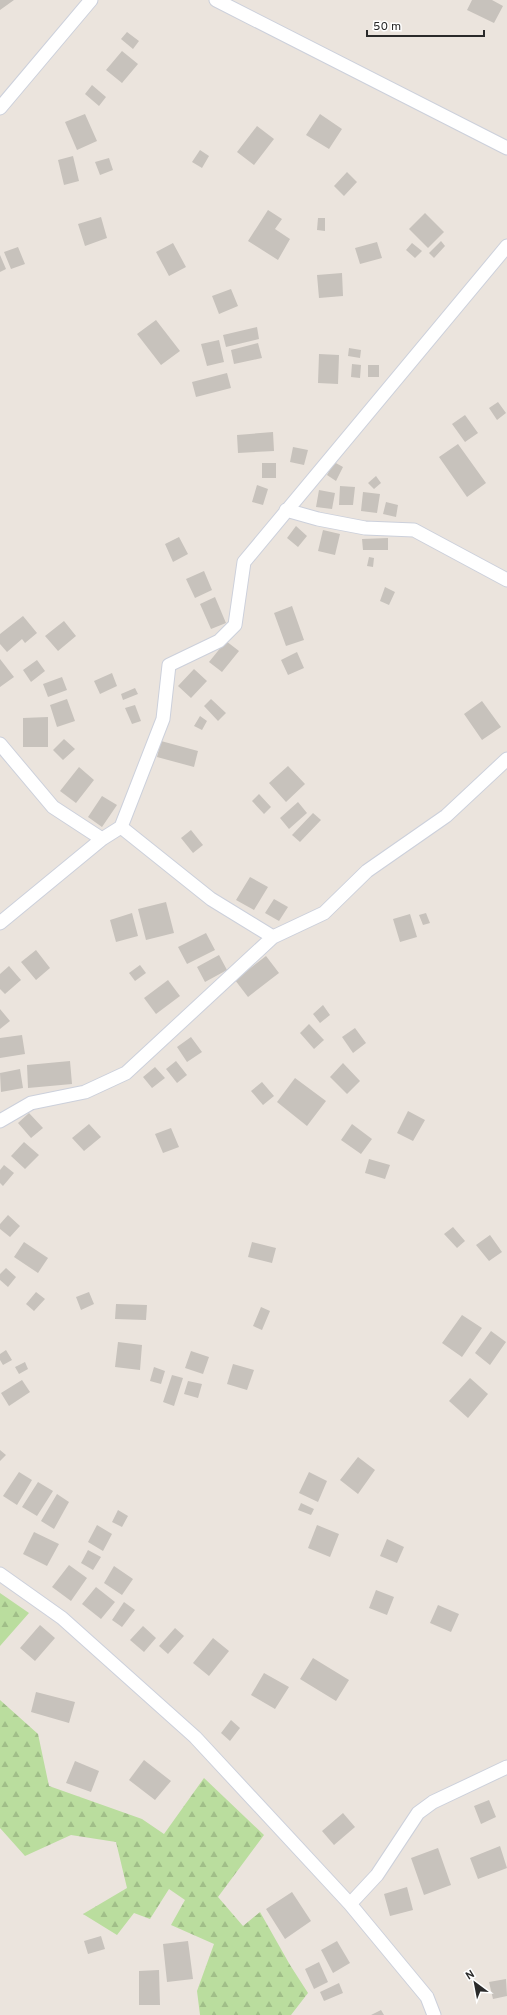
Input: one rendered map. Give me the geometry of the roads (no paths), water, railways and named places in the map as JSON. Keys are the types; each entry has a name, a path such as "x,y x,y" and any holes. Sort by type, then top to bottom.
{"street":[{"path":"0,108 91,0"},
{"path":"216,0 507,148"},
{"path":"0,923 102,840 121,827 163,719 169,665 219,641 235,625 244,562 507,246"},
{"path":"286,510 318,519 365,528 414,530 507,580"},
{"path":"0,744 53,807 102,840"},
{"path":"0,1121 31,1103 85,1092 126,1073 273,937 324,913 367,871 446,816 507,759"},
{"path":"121,827 211,899 273,937"},
{"path":"0,1574 62,1618 195,1738 350,1904 427,1997 434,2015"},
{"path":"350,1904 377,1875 418,1813 433,1802 507,1768"}]}
